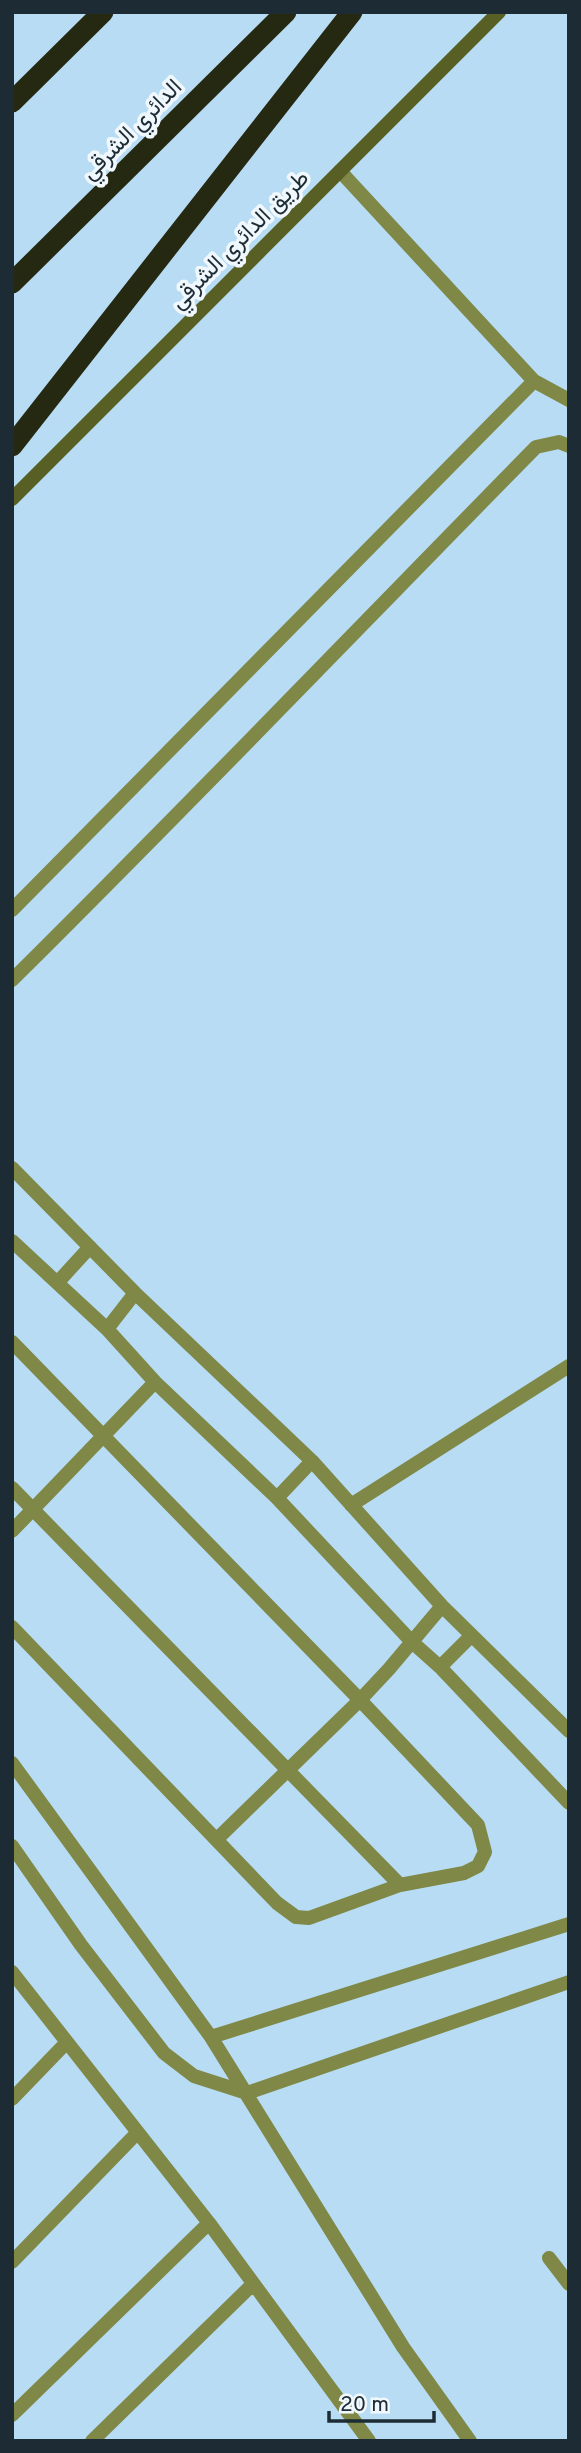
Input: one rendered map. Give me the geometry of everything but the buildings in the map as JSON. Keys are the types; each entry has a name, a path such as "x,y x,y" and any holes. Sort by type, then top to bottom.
{"highway":[{"path":"12,102 103,12"},
{"name":"الدائري الشرقي","path":"12,284 286,12"},
{"path":"12,446 352,12"}],"main road":[{"name":"طريق الدائري الشرقي","path":"12,499 499,12"}],"lane":[{"path":"340,171 534,381 569,400"},
{"path":"12,909 534,381"},
{"path":"12,980 178,816 327,659 536,447 559,442 569,446"},
{"path":"12,1168 135,1293 312,1461 442,1606 569,1731"},
{"path":"12,1241 107,1329 156,1381 277,1498 569,1803"},
{"path":"58,1282 90,1247"},
{"path":"107,1329 135,1293"},
{"path":"12,1342 478,1825 485,1852 478,1866 464,1872 400,1885 309,1918 296,1917 277,1903 12,1627"},
{"path":"351,1505 569,1366"},
{"path":"12,1531 156,1381"},
{"path":"277,1498 312,1461"},
{"path":"12,1488 400,1885"},
{"path":"216,1839 360,1700 442,1606"},
{"path":"440,1667 471,1636"},
{"path":"12,1763 211,2037 403,2347 470,2441"},
{"path":"12,1846 81,1945 164,2053 194,2076 247,2093 569,1982"},
{"path":"211,2037 569,1924"},
{"path":"12,1972 209,2223 369,2441"},
{"path":"12,2099 67,2042"},
{"path":"12,2262 137,2133"},
{"path":"12,2415 209,2223"},
{"path":"550,2258 569,2284"},
{"path":"92,2441 253,2284"}]}
